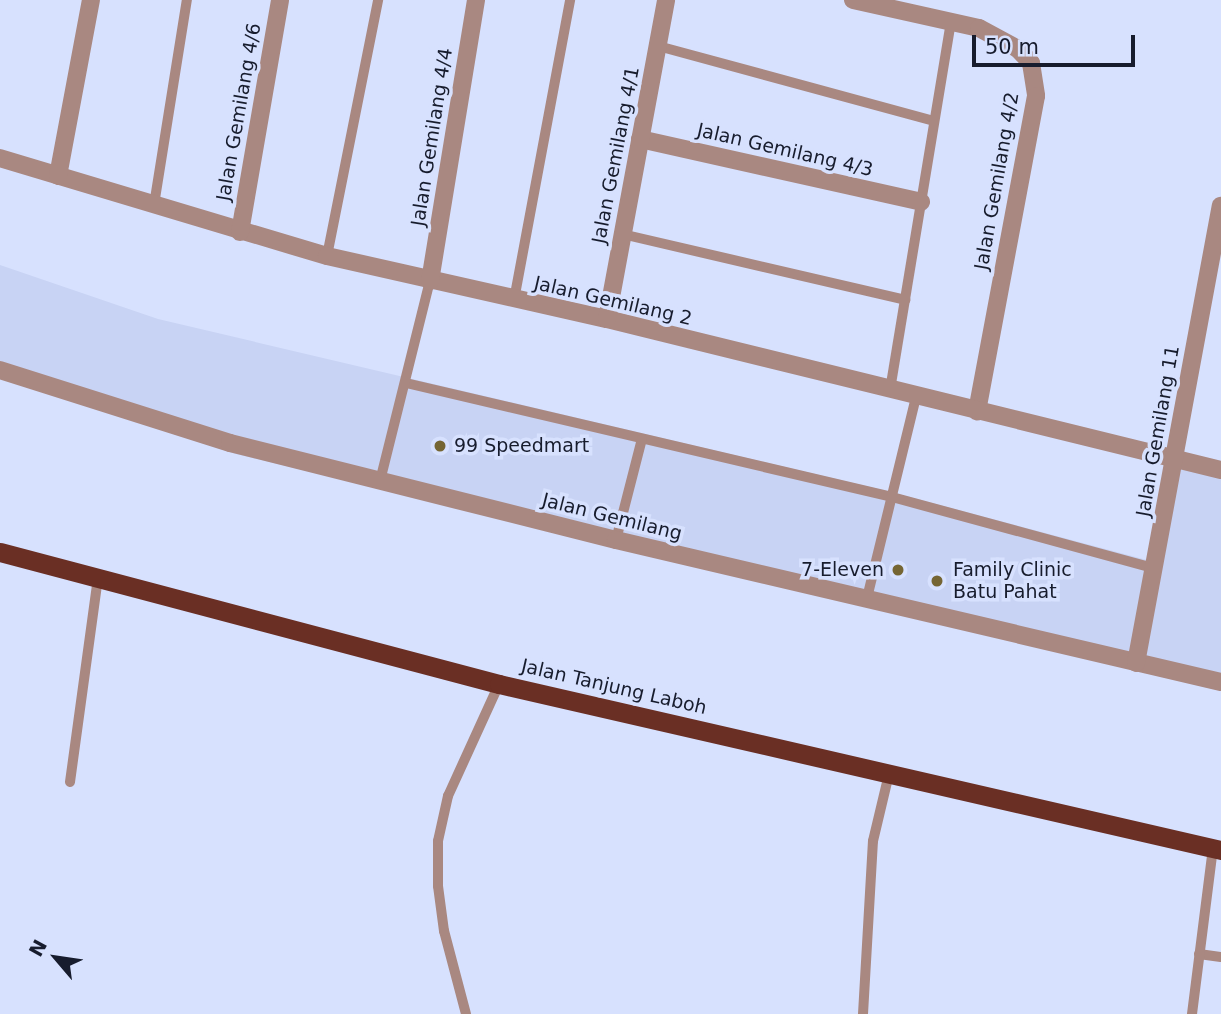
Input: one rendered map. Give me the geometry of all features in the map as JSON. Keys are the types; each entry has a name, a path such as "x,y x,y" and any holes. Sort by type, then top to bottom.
{"highway":[{"name":"Jalan Tanjung Laboh","path":"0,552 499,684 1217,849"}],"street":[{"path":"58,176 91,0"},
{"name":"Jalan Gemilang 4/6","path":"240,232 279,0"},
{"name":"Jalan Gemilang 4/4","path":"430,281 476,0"},
{"name":"Jalan Gemilang 4/1","path":"607,318 666,0"},
{"name":"Jalan Gemilang 4/2","path":"853,0 979,28 1018,49 1031,63 1036,96 977,412"},
{"name":"Jalan Gemilang 4/3","path":"640,139 921,202"},
{"name":"Jalan Gemilang 2","path":"0,158 327,256 514,300 607,318 916,397 1221,470"},
{"name":"Jalan Gemilang 11","path":"1136,663 1221,206"},
{"name":"Jalan Gemilang","path":"0,370 230,443 616,540 1221,682"}],"lane":[{"path":"154,205 187,0"},
{"path":"327,256 378,0"},
{"path":"514,300 570,0"},
{"path":"890,390 951,22"},
{"path":"657,46 934,121"},
{"path":"622,234 905,300"},
{"path":"380,481 430,281"},
{"path":"406,383 892,497 1154,568"},
{"path":"867,598 916,397"},
{"path":"616,540 642,439"},
{"path":"0,552 0,559"},
{"path":"70,782 98,578"},
{"path":"466,1014 444,931 438,886 438,841 448,796 499,684"},
{"path":"863,1014 873,841 889,774"},
{"path":"1192,1014 1217,849"},
{"path":"1199,954 1221,957"}],"shaded area":[{"path":"0,265 158,319 887,491 1162,564 1180,468 1221,478 1221,691 236,454 0,378"}],"place":[{"name":"99 Speedmart","path":"440,446"},
{"name":"7-Eleven","path":"898,570"},
{"name":"Family Clinic Batu Pahat","path":"937,581"}]}
